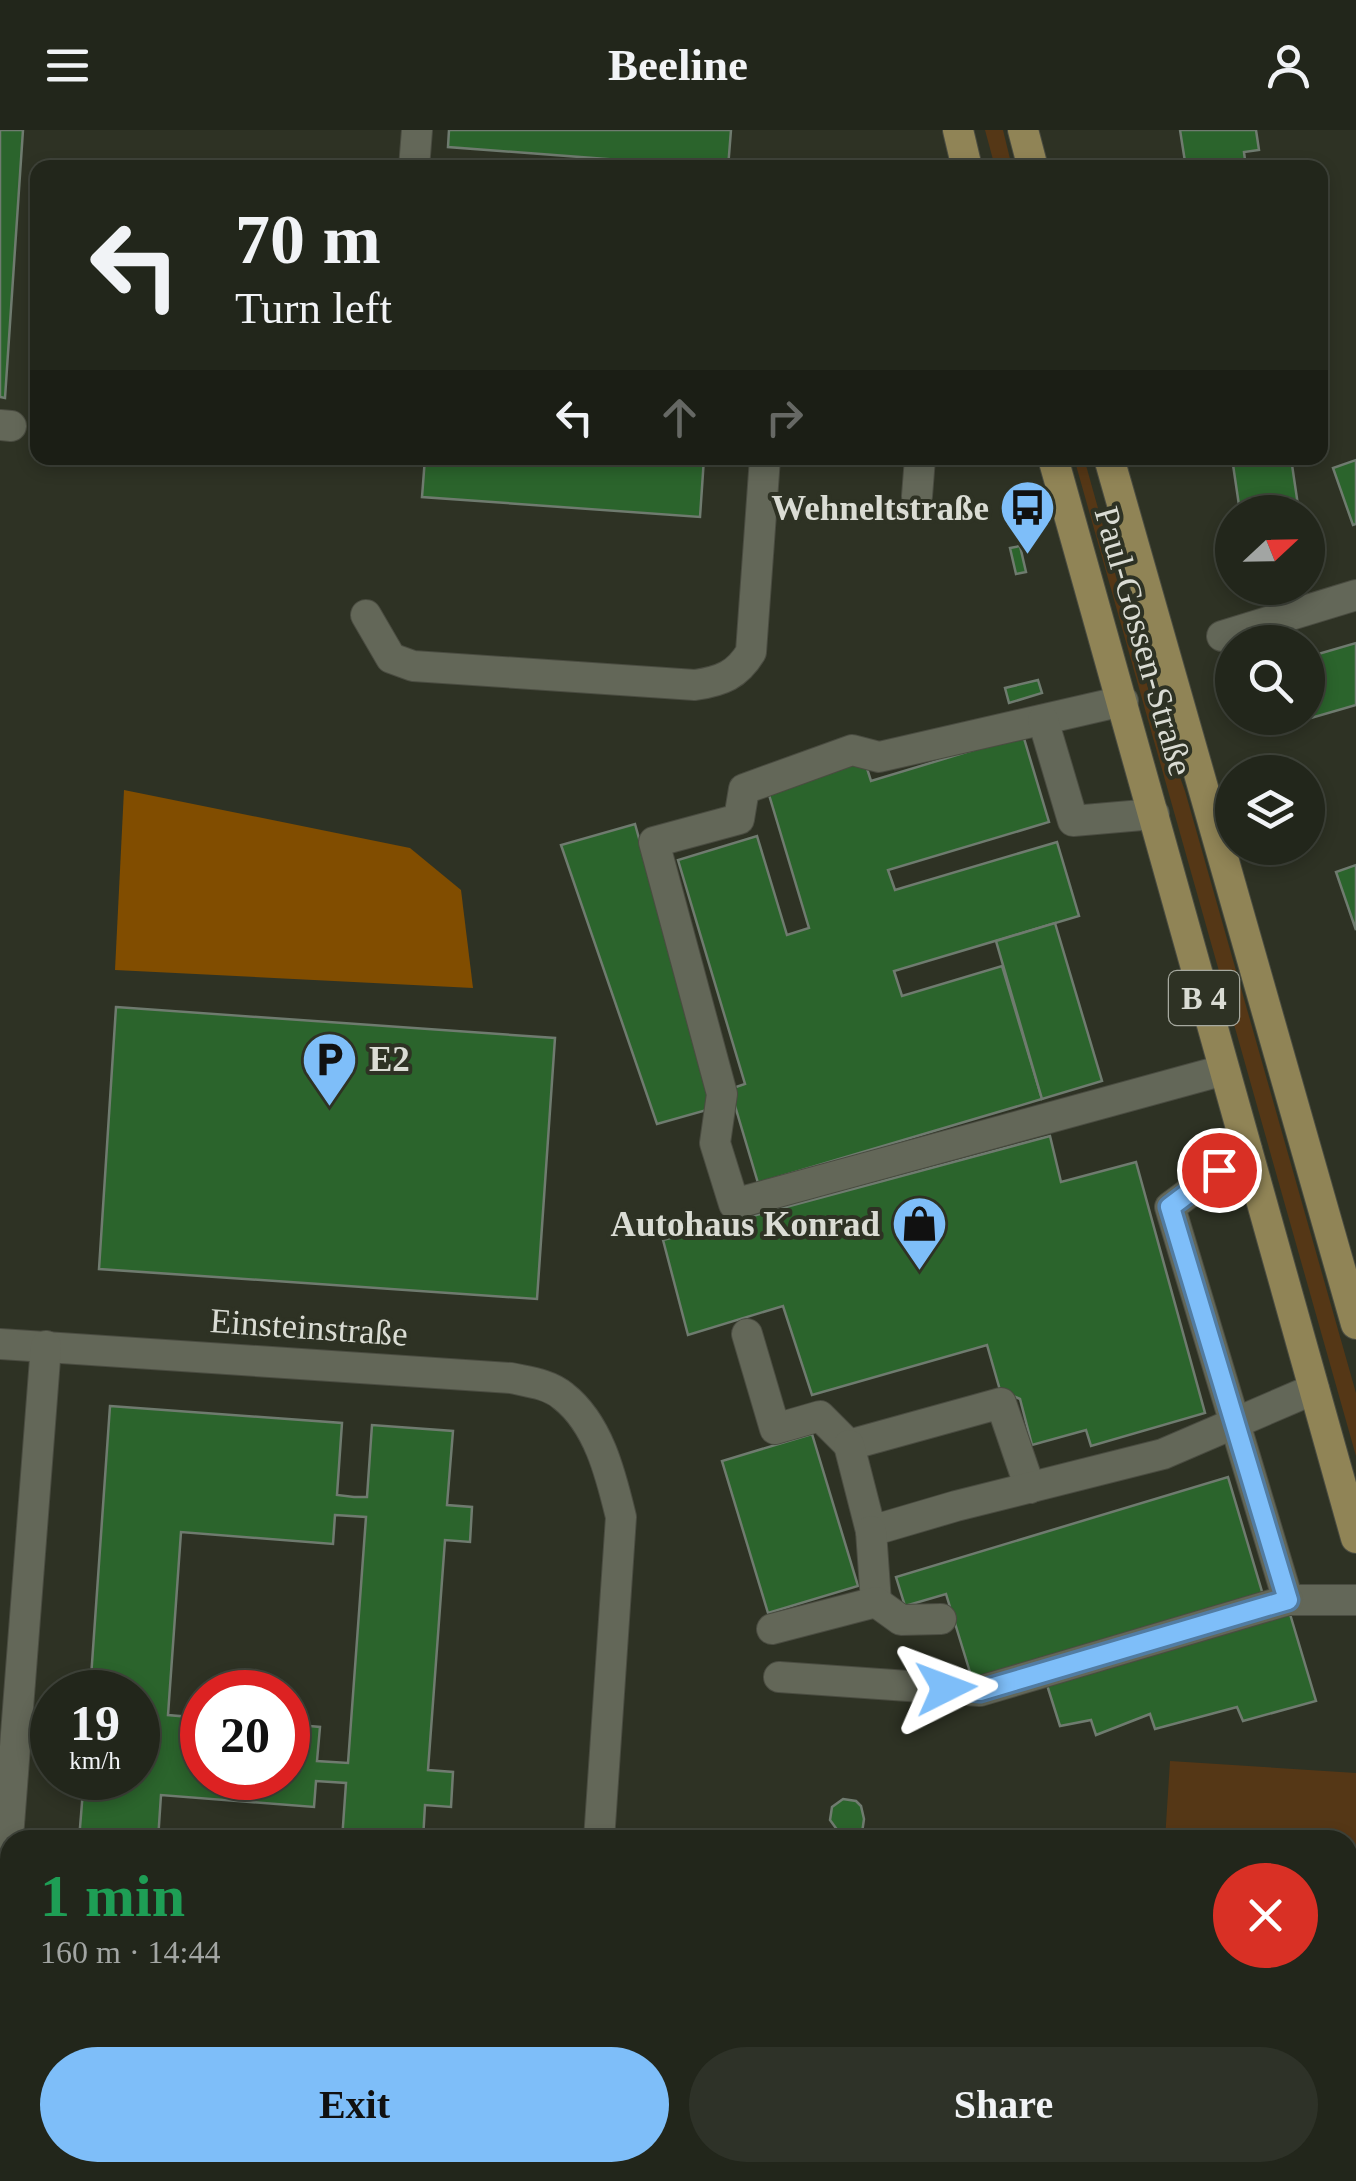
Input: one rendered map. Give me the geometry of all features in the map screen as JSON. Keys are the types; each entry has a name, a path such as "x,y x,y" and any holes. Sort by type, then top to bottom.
{"main road":[{"path":"958,130 965,160"},
{"path":"1024,130 1030,160"},
{"name":"Paul-Gossen-Straße","path":"1056,465 1356,1538"},
{"name":"Paul-Gossen-Straße","path":"1111,465 1356,1324"}],"street":[{"path":"415,160 417,130"},
{"path":"917,496 919,465"},
{"path":"366,614 391,658 413,666 696,685 716,682 732,676 750,652 764,472"},
{"path":"1258,625 1356,595"},
{"path":"1123,702 879,757 852,750 744,789 738,818 654,842 722,1094 716,1142 734,1204 1224,1070"},
{"path":"1043,720 1073,821 1154,814"},
{"path":"1246,1150 1170,1207 1288,1600"},
{"path":"747,1334 776,1428 820,1416 849,1445 871,1532 876,1602"},
{"name":"Einsteinstraße","path":"0,1344 511,1378 544,1385 562,1395 578,1411 608,1466 620,1517 600,1830"},
{"path":"6,1830 46,1346"},
{"path":"871,1532 956,1506 1163,1454 1314,1389"},
{"path":"849,1445 1001,1403 1030,1488"},
{"path":"780,1677 980,1691 1288,1600 1356,1600"},
{"path":"876,1602 901,1620 941,1620"},
{"path":"772,1629 876,1602"}],"shaded area":[{"path":"985,130 1003,130 1010,160 993,160"},
{"path":"1076,465 1086,465 1150,695 1185,791 1356,1393 1356,1456"},
{"path":"124,790 410,848 461,890 473,988 115,970"},
{"path":"1170,1761 1356,1773 1356,1830 1166,1830"}],"building":[{"path":"0,130 23,130 5,398 0,397"},
{"path":"449,130 731,130 729,160 619,160 448,147"},
{"path":"1180,130 1256,130 1259,150 1244,152 1245,160 1185,160"},
{"path":"1356,460 1356,524 1353,525 1333,468"},
{"path":"424,465 704,465 700,517 422,497"},
{"path":"1233,465 1292,465 1296,495 1237,495"},
{"path":"1020,546 1026,572 1016,574 1010,548"},
{"path":"1356,643 1356,705 1325,714 1325,652"},
{"path":"1038,680 1042,693 1009,703 1005,688"},
{"path":"1023,735 1049,822 888,870 895,890 1057,842 1079,916 894,971 902,996 1002,966 1042,1099 758,1183 730,1089 745,1084 678,860 757,836 787,935 809,928 767,788 864,759 871,781"},
{"path":"635,824 714,1108 657,1124 561,845"},
{"path":"1356,865 1356,930 1336,872"},
{"path":"1055,923 1102,1081 1042,1099 996,941"},
{"name":"E2","path":"116,1007 555,1038 537,1299 99,1269"},
{"name":"Autohaus Konrad","path":"1050,1136 1061,1182 1136,1162 1205,1413 1091,1446 1086,1430 1032,1445 1020,1399 1000,1390 987,1345 812,1395 783,1306 688,1335 663,1240"},
{"path":"110,1406 342,1423 337,1495 354,1497 367,1497 372,1425 453,1431 447,1505 472,1507 470,1542 445,1540 428,1770 453,1772 451,1807 425,1805 424,1830 343,1830 346,1783 316,1781 314,1807 225,1800 310,1800 310,1726 320,1727 317,1761 348,1763 366,1517 335,1515 333,1544 181,1532 168,1715 180,1716 180,1796 161,1795 159,1830 80,1830 82,1800 160,1800 160,1670 92,1670"},
{"path":"812,1434 858,1586 768,1613 722,1461"},
{"path":"1228,1477 1263,1595 973,1682 946,1594 905,1606 896,1577"},
{"path":"1290,1614 1316,1701 1243,1721 1237,1707 1155,1729 1150,1714 1096,1735 1091,1720 1060,1726 1047,1685"},
{"path":"843,1799 856,1801 864,1819 862,1830 837,1830 830,1820 832,1807"}],"place":[{"name":"Wehneltstraße","path":"1028,557"},
{"name":"E2","path":"330,1108"},
{"name":"Autohaus Konrad","path":"919,1273"}],"route":[{"path":"946,1688 980,1691 1288,1600 1170,1207 1219,1170"}]}
